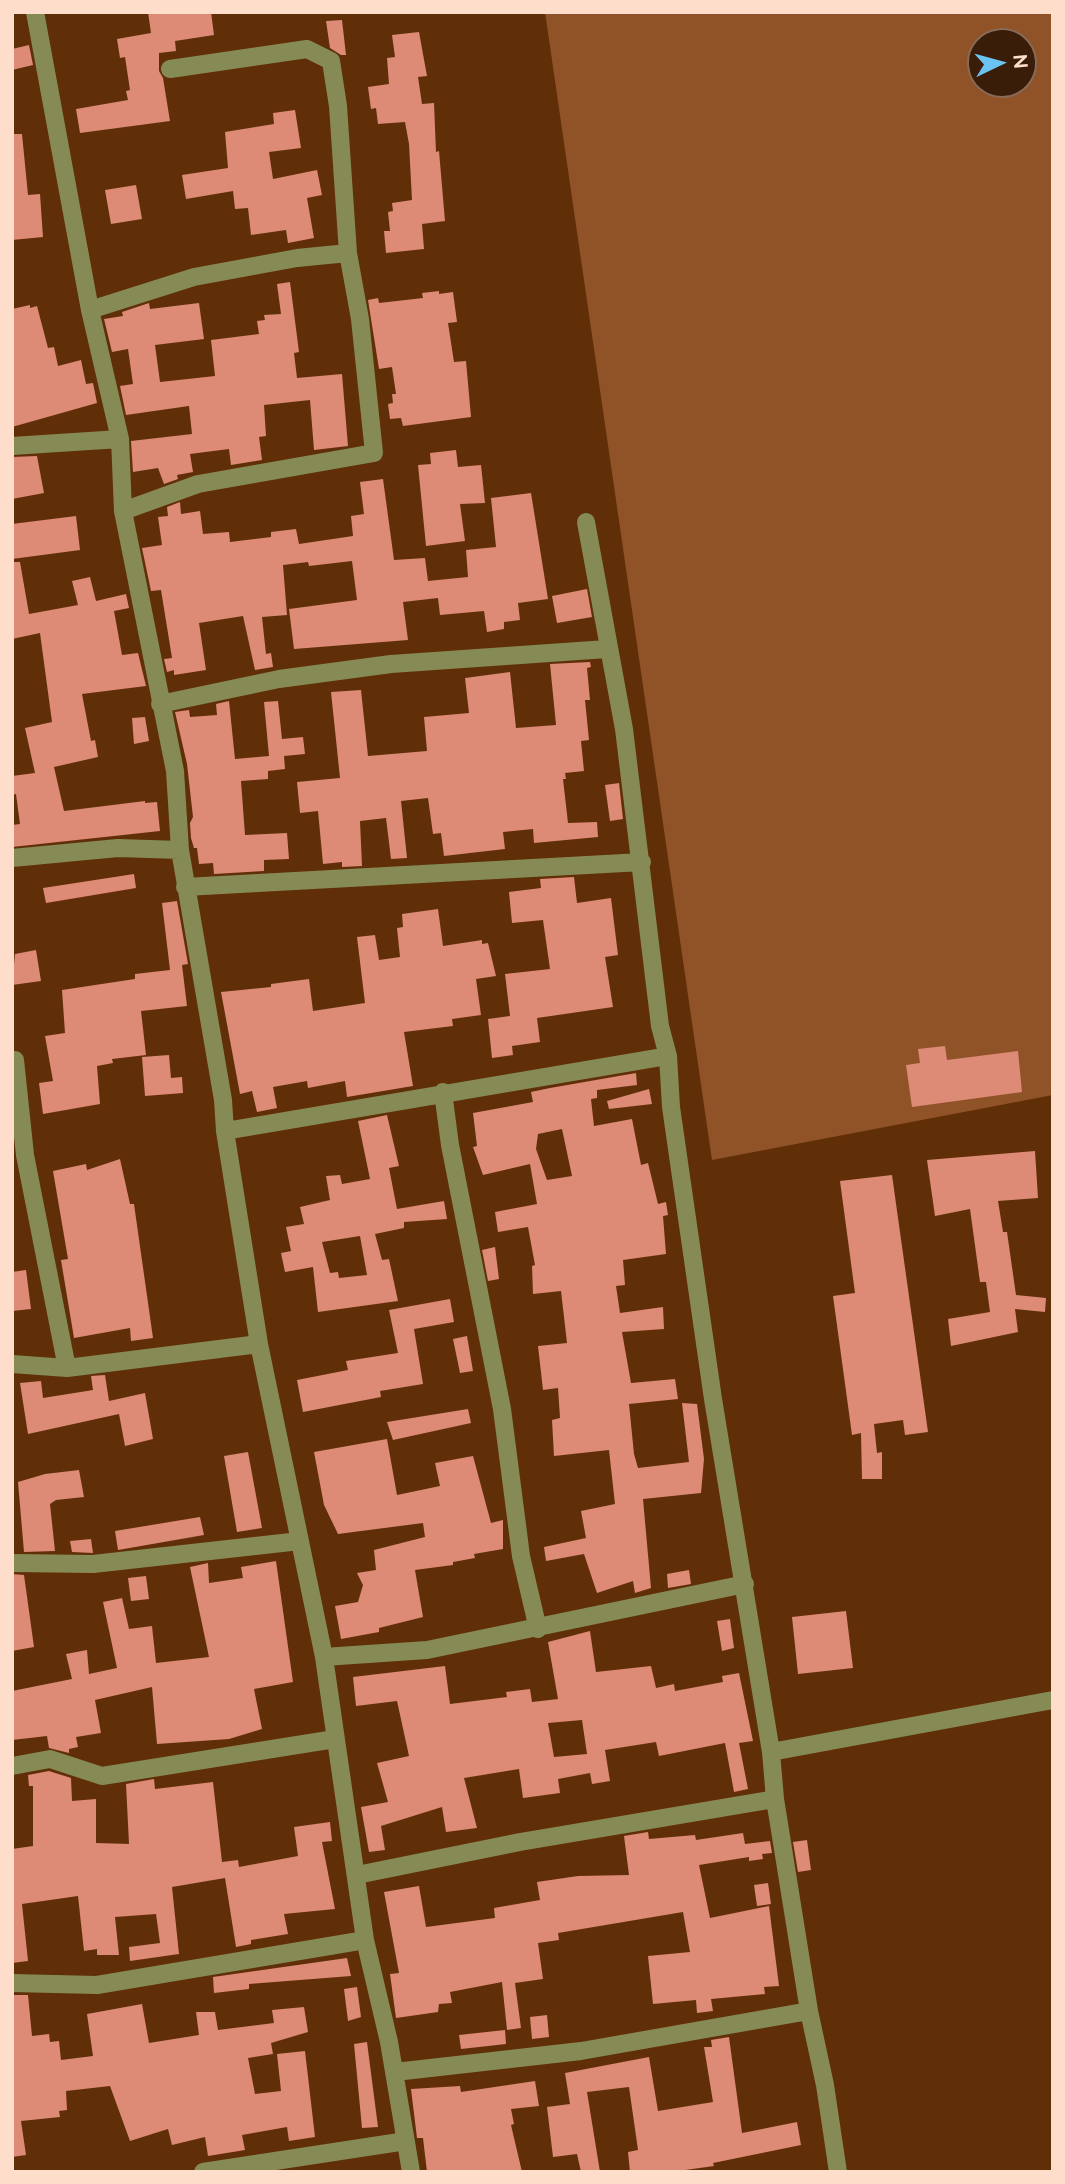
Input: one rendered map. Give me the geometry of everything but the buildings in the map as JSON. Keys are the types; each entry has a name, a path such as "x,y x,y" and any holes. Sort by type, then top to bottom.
{"street":[{"path":"35,12 90,310 120,439 123,511 175,771 185,887 223,1100 225,1131 259,1344 324,1657 365,1940 395,2072 411,2172"},
{"path":"123,511 198,484 374,453 360,319 348,253 338,106 331,61 307,48 170,69"},
{"path":"90,310 194,277 297,258 348,253"},
{"path":"12,446 120,439"},
{"path":"586,522 607,649 624,729 642,862 648,939 667,1056 671,1107 713,1399 745,1584 771,1752 775,1799 809,2011 825,2085 838,2172"},
{"path":"160,704 279,679 391,664 607,649"},
{"path":"12,858 118,848 180,850"},
{"path":"185,887 642,862"},
{"path":"225,1131 667,1056"},
{"path":"15,1060 26,1155 67,1368"},
{"path":"443,1092 450,1145 502,1409 521,1556 538,1629"},
{"path":"12,1364 67,1368 259,1344"},
{"path":"12,1563 93,1564 300,1541"},
{"path":"324,1657 427,1650 745,1584"},
{"path":"771,1752 1053,1700"},
{"path":"12,1766 50,1759 102,1776 335,1739"},
{"path":"356,1875 520,1842 775,1799"},
{"path":"12,1983 97,1985 365,1940"},
{"path":"395,2072 581,2051 809,2011"},
{"path":"204,2172 406,2141"}],"shaded area":[{"path":"545,12 1053,12 1053,1095 712,1160"}]}
